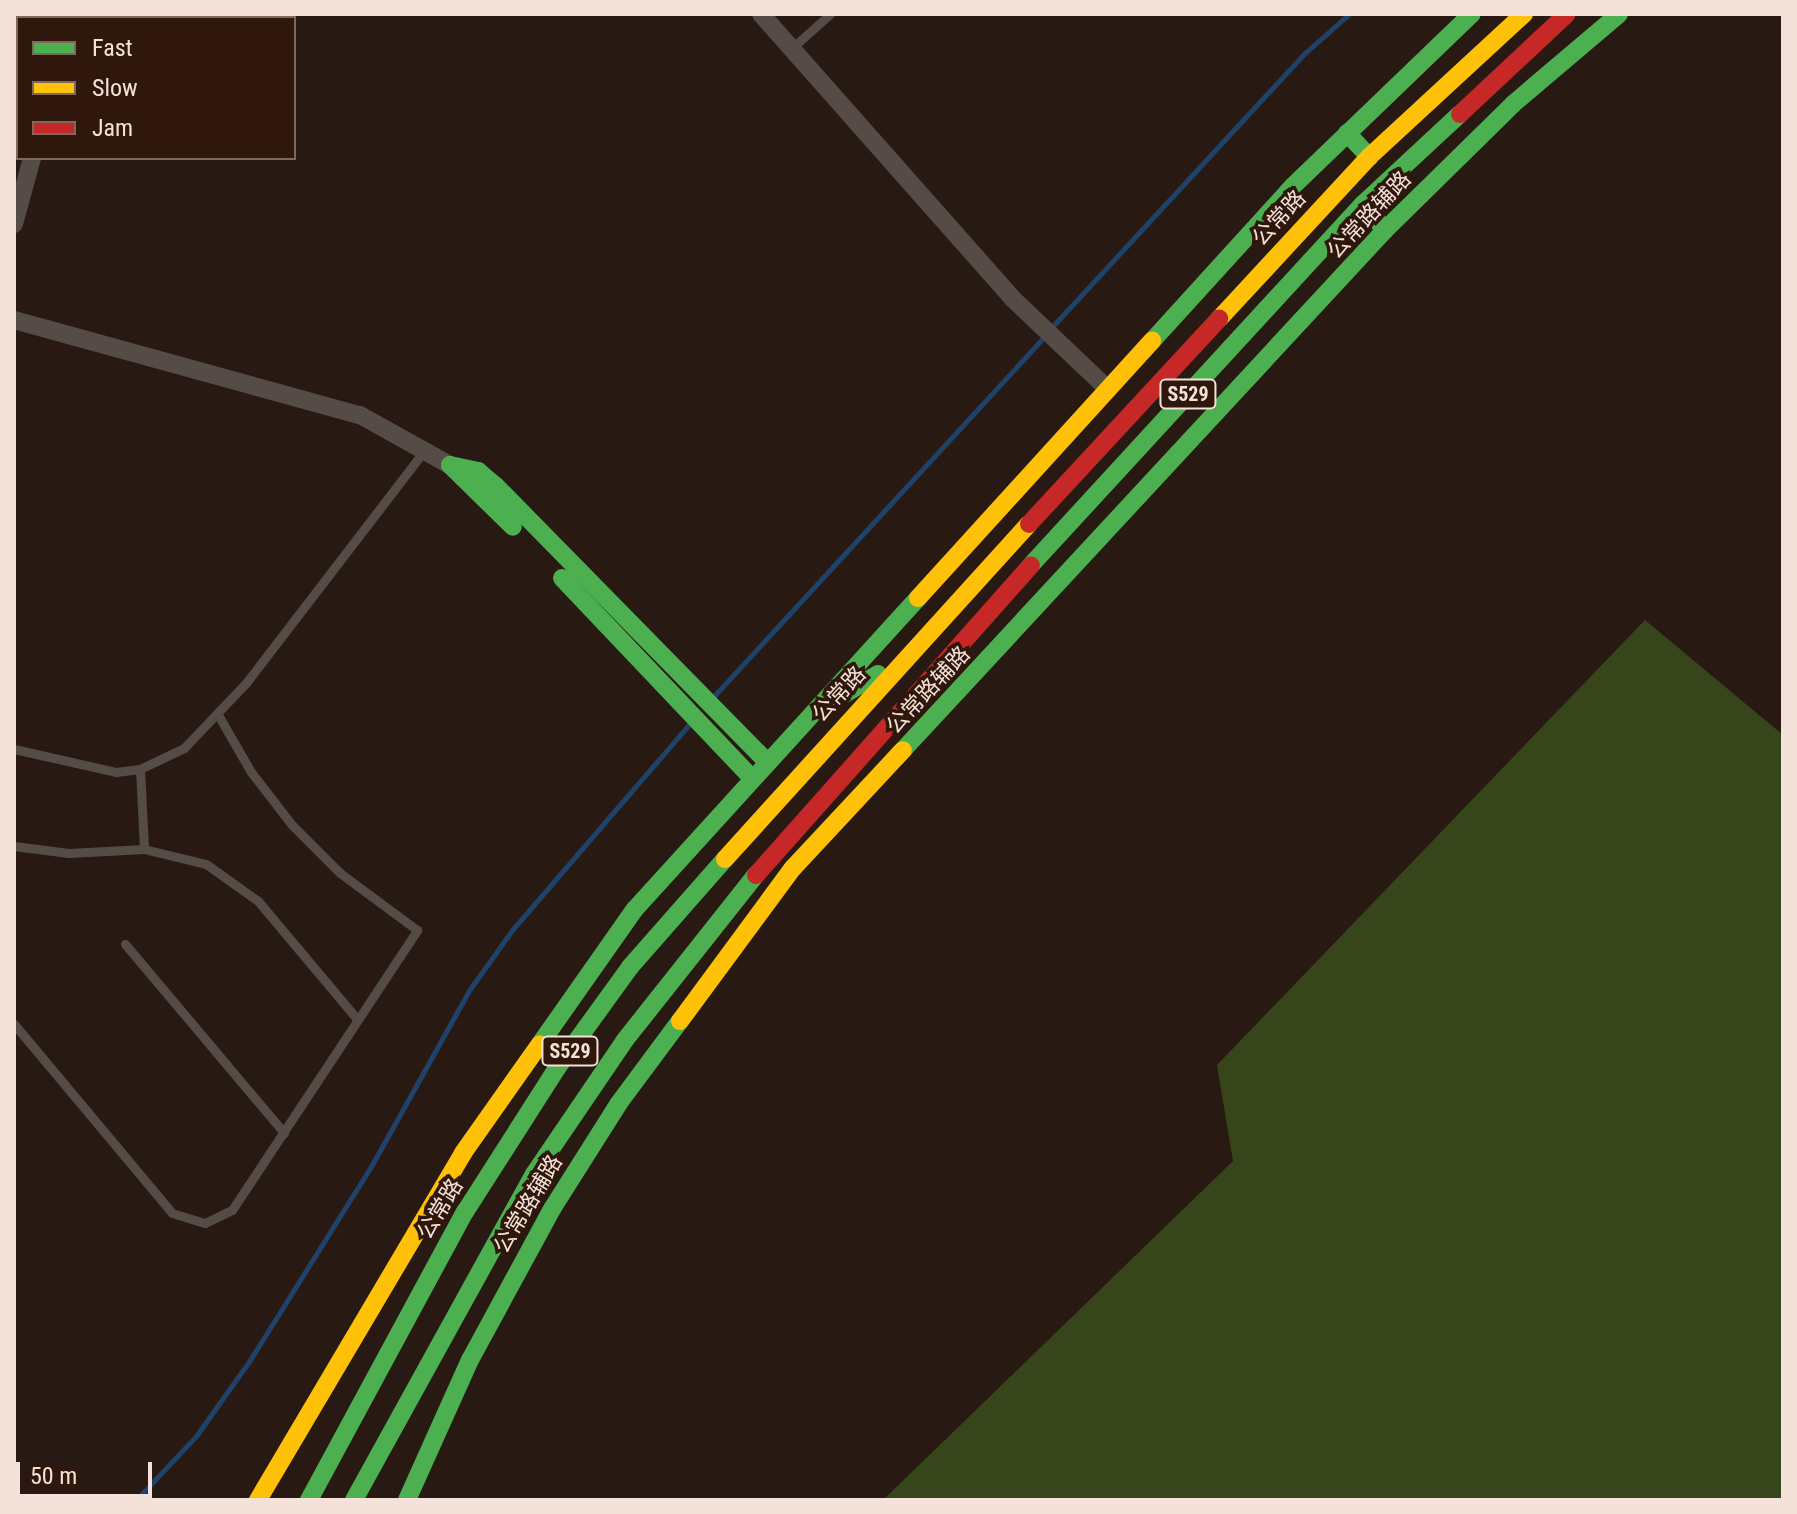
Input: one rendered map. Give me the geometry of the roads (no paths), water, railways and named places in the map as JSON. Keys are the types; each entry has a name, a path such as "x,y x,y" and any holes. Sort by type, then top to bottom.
{"main road":[{"path":"258,1500 463,1153 535,1044 635,909 1107,388 1347,133 1472,14"},
{"name":"公常路","path":"309,1500 431,1270 557,1068 630,967 713,868 1369,157 1524,14"},
{"name":"S529","path":"354,1500 452,1315 534,1174 625,1040 713,927 828,793 1363,204 1567,14"},
{"name":"公常路辅路","path":"407,1500 476,1347 552,1209 619,1103 793,868 1385,230 1513,104 1619,14"},
{"path":"1347,133 1369,157"},
{"path":"1363,204 1385,230"},
{"path":"450,465 478,471 496,486 678,683 720,742 753,779"},
{"path":"818,710 907,657"},
{"path":"678,683 733,727 768,763"},
{"path":"793,868 828,793"}],"street":[{"path":"761,14 1022,309 1107,388"},
{"path":"14,224 31,160"},
{"path":"14,320 360,415 450,465"}],"lane":[{"path":"792,48 830,14"},
{"path":"14,749 92,770 140,769 184,748 246,683 424,451"},
{"path":"14,1024 166,1207 187,1221 215,1221 232,1210 417,930 340,873 292,825 251,772 217,713"},
{"path":"140,769 144,849"},
{"path":"14,846 69,853 144,849 176,853 234,880 258,901 358,1020"},
{"path":"125,944 284,1133"}],"waterway":[{"path":"1051,328 1305,53 1349,14"},
{"path":"713,697 1045,336"},
{"path":"136,1500 196,1436 250,1360 373,1163 470,989 513,929 691,722"}]}
